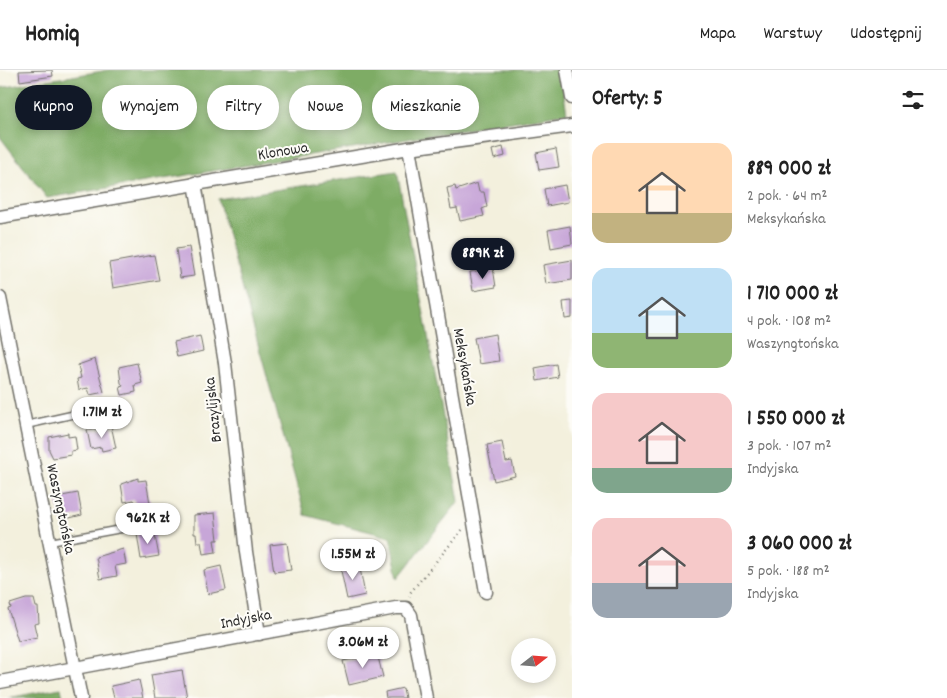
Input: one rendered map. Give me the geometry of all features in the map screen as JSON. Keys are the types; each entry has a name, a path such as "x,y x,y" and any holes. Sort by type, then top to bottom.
{"street":[{"path":"567,70 572,98"},
{"name":"Klonowa","path":"0,217 410,148 572,126"},
{"name":"Meksykańska","path":"410,148 486,592"},
{"name":"Brazylijska","path":"195,183 225,363 246,552 259,634"},
{"name":"Waszyngtońska","path":"0,298 81,698"},
{"name":"Indyjska","path":"0,682 396,608 406,608"},
{"path":"406,608 411,616 426,698"}],"lane":[{"path":"26,426 103,408"},
{"path":"50,542 121,528"}],"path":[{"path":"406,608 410,593 467,523 472,511"}],"green space":[{"path":"109,70 560,70 567,113 479,127 479,85 372,85 372,130 463,130 47,198 0,137 0,88 15,86 15,130 92,130 92,85 18,85"},
{"path":"397,171 459,501 398,578 390,537 305,515 218,199"},
{"path":"61,688 63,698 8,698"}],"building":[{"path":"52,70 53,76 20,81 19,71"},
{"path":"503,147 505,156 494,159 492,150"},
{"path":"556,149 559,167 539,170 536,153"},
{"path":"477,183 479,192 484,192 487,207 482,209 484,216 460,221 457,208 451,209 447,188 455,186 456,190"},
{"path":"565,185 568,202 547,206 544,189"},
{"path":"570,226 572,244 551,248 548,230"},
{"path":"189,247 194,276 180,278 176,249"},
{"path":"154,255 159,280 113,288 109,263"},
{"path":"572,260 572,280 546,284 543,265"},
{"path":"493,268 496,287 473,291 470,272"},
{"path":"572,301 572,318 565,319 563,302"},
{"path":"495,334 499,361 479,364 474,338"},
{"path":"200,336 203,351 177,357 174,342"},
{"path":"95,359 104,392 90,395 88,388 79,390 77,379 81,378 78,365"},
{"path":"137,363 142,383 135,385 136,392 122,395 120,387 123,386 119,367"},
{"path":"556,364 558,377 537,381 535,368"},
{"path":"111,425 116,448 102,451 101,447 91,449 87,430 104,429 103,427"},
{"path":"68,433 68,437 75,436 77,450 71,451 71,455 53,458 49,450 49,437"},
{"path":"502,442 506,462 512,461 515,476 494,481 487,445"},
{"path":"138,478 138,481 146,480 152,515 139,517 134,500 124,502 121,484"},
{"path":"78,493 82,515 61,520 56,497"},
{"path":"215,513 218,540 214,540 216,552 203,554 201,542 197,542 196,534 194,534 194,515"},
{"path":"154,531 159,556 141,559 137,534"},
{"path":"287,543 291,570 274,572 270,545"},
{"path":"123,549 126,564 115,566 117,576 100,579 96,557"},
{"path":"359,563 365,595 347,599 340,566"},
{"path":"221,566 226,590 208,594 204,570"},
{"path":"26,599 34,599 36,607 38,607 39,623 34,624 37,637 18,641 8,609 11,608 10,604"},
{"path":"377,653 383,677 349,685 343,661"},
{"path":"182,670 187,698 155,698 151,675"},
{"path":"139,680 143,698 114,698 111,686"},
{"path":"403,688 405,698 386,698 385,692"}]}
